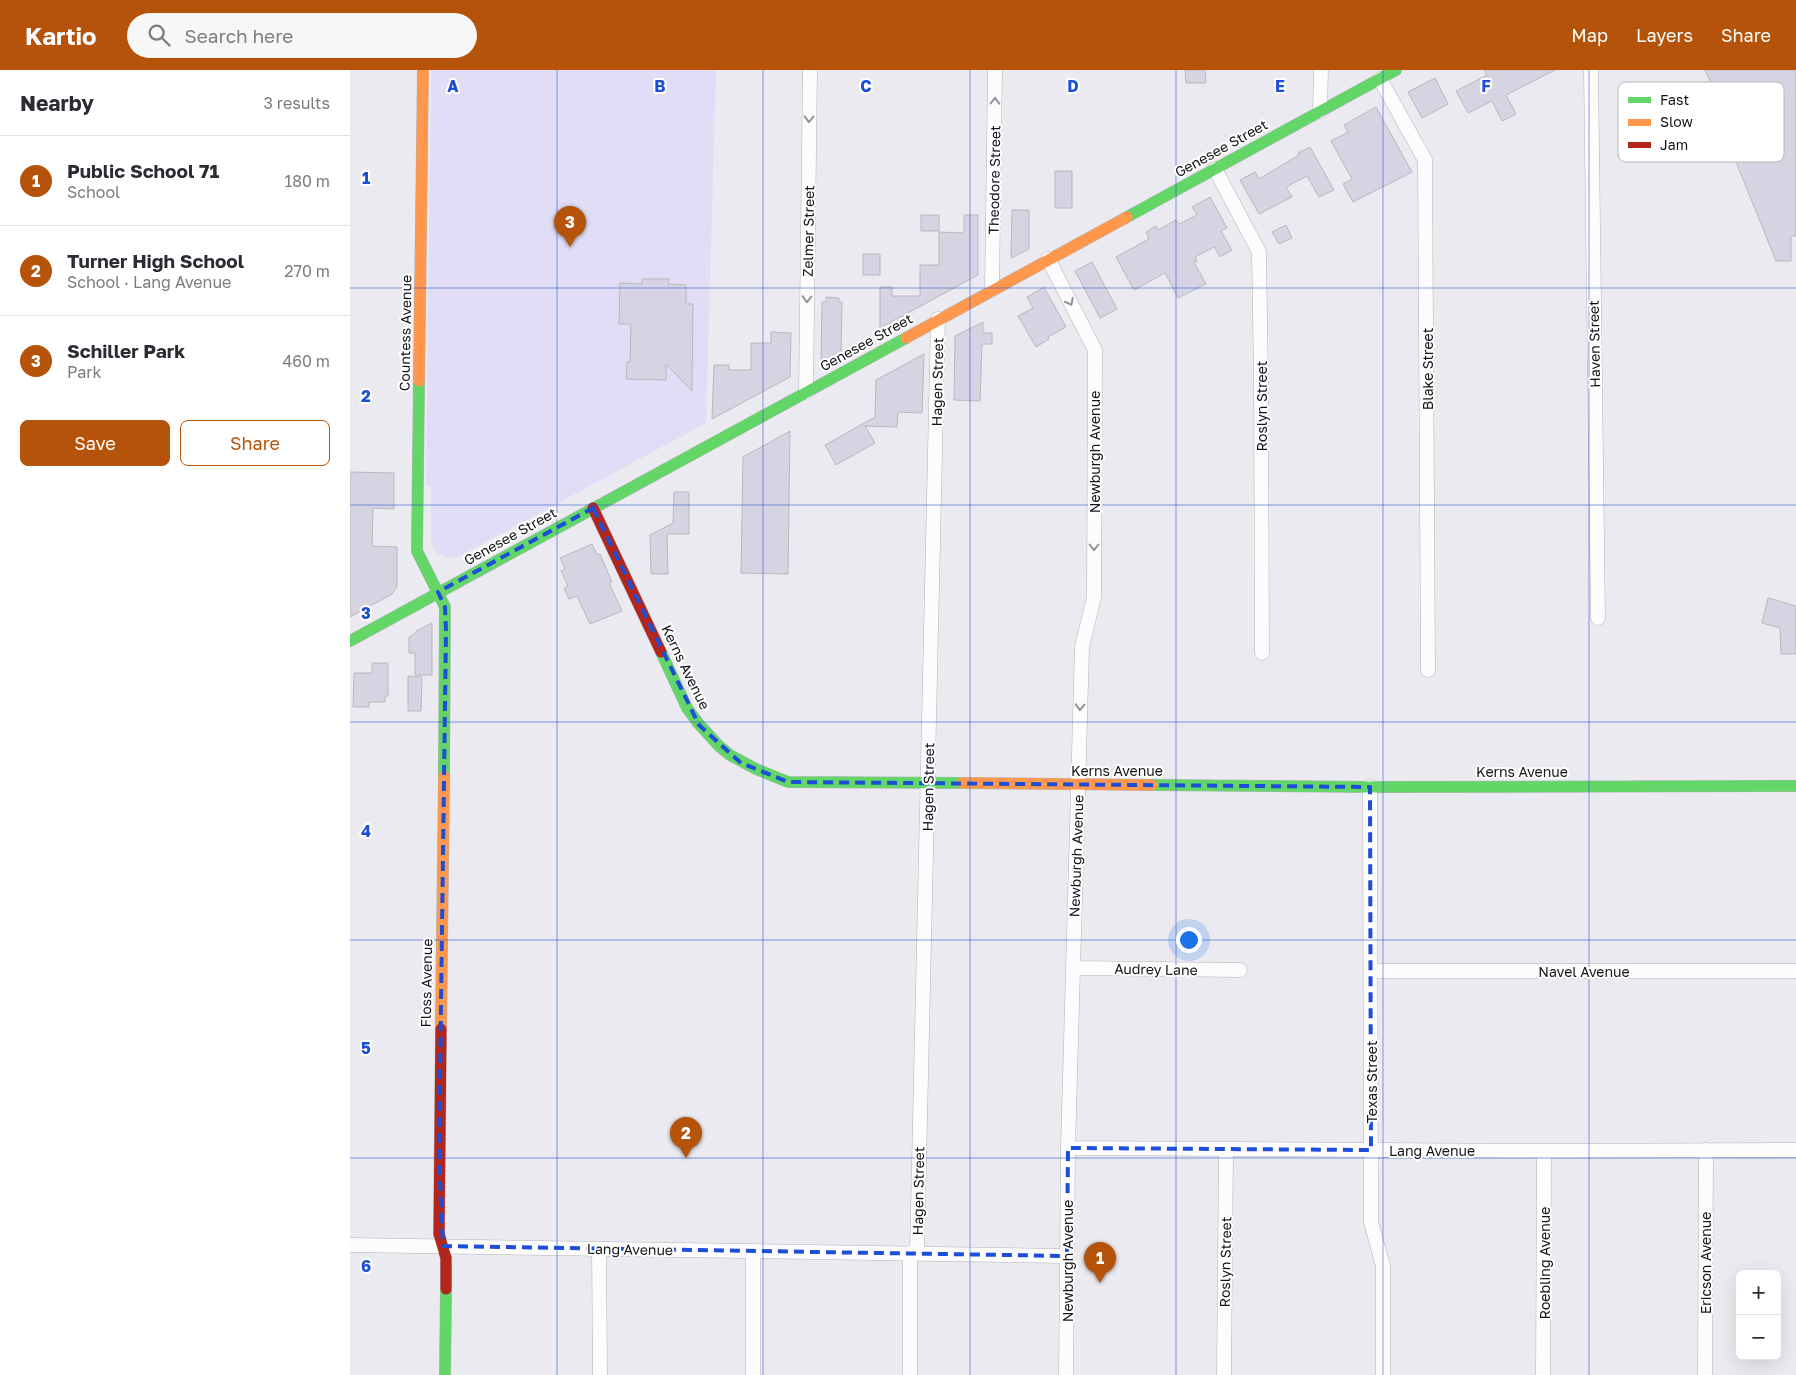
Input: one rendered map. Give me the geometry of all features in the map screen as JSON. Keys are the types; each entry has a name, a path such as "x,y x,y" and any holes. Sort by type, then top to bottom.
{"street":[{"name":"Countess Avenue","path":"424,70 417,552 438,592"},
{"name":"Zelmer Street","path":"806,392 810,70"},
{"name":"Theodore Street","path":"992,290 995,70"},
{"path":"1320,111 1321,70"},
{"name":"Genesee Street","path":"350,641 1396,70"},
{"name":"Haven Street","path":"1591,70 1598,618"},
{"name":"Blake Street","path":"1380,79 1425,160 1428,670"},
{"name":"Roslyn Street","path":"1215,169 1258,252 1261,379 1262,653"},
{"name":"Newburgh Avenue","path":"1048,259 1095,350 1094,597 1082,647 1068,1148 1066,1375"},
{"name":"Hagen Street","path":"910,1375 928,784 938,319"},
{"name":"Kerns Avenue","path":"593,508 688,708 699,726 728,754 761,772 788,782 1370,787 1796,786"},
{"name":"Floss Avenue","path":"438,592 445,607 446,630 439,1155 439,1234 446,1258 445,1375"},
{"name":"Texas Street","path":"1370,787 1371,1222 1383,1266 1383,1375"},
{"name":"Audrey Lane","path":"1073,968 1240,970"},
{"name":"Navel Avenue","path":"1371,971 1796,971"},
{"name":"Lang Avenue","path":"1068,1148 1544,1151 1796,1150"},
{"name":"Roslyn Street","path":"1224,1375 1226,1150"},
{"name":"Ericson Avenue","path":"1705,1375 1706,1150"},
{"name":"Roebling Avenue","path":"1543,1375 1544,1151"},
{"name":"Lang Avenue","path":"350,1245 1067,1256"},
{"path":"599,1248 600,1375"},
{"path":"753,1251 753,1375"}],"highlighted area":[{"path":"593,508 699,725 741,763 788,782 1370,787 1371,1150 1068,1148 1067,1256 443,1246 439,1155 446,630 445,607 438,592"}],"shaded area":[{"path":"431,70 716,70 706,423 462,555 453,558 440,555 431,544 431,486 426,485"}],"building":[{"path":"1185,70 1205,70 1206,83 1186,83"},
{"path":"1484,70 1555,70 1506,95 1516,114 1502,121 1492,101 1468,113 1456,91 1487,75"},
{"path":"1705,70 1796,70 1796,236 1791,236 1791,261 1776,261 1736,162 1784,162 1784,82 1711,82"},
{"path":"1435,78 1448,104 1422,118 1408,92"},
{"path":"1376,107 1412,172 1353,202 1343,184 1352,179 1331,141 1348,132 1344,125"},
{"path":"1310,147 1334,190 1319,197 1307,176 1286,187 1292,197 1259,214 1240,180 1255,172 1259,179"},
{"path":"1055,171 1072,171 1072,208 1055,208"},
{"path":"1210,197 1227,228 1221,231 1232,250 1220,257 1214,247 1195,257 1197,261 1194,262 1206,284 1178,298 1165,273 1134,290 1116,257 1149,239 1146,232 1156,226 1158,230 1176,220 1179,224 1197,215 1192,207"},
{"path":"1012,210 1029,210 1029,249 1011,258"},
{"path":"921,215 939,215 939,231 921,231"},
{"path":"964,215 978,215 978,275 880,328 880,287 892,287 892,296 920,296 920,265 939,265 939,232 964,233"},
{"path":"1286,225 1292,238 1279,244 1272,232"},
{"path":"863,254 880,254 880,275 863,275"},
{"path":"1092,262 1117,309 1100,318 1075,271"},
{"path":"642,279 669,279 668,284 686,285 686,304 693,304 692,391 666,364 666,380 626,379 627,362 630,362 631,324 619,324 620,283 642,284"},
{"path":"1044,287 1066,327 1048,337 1049,339 1036,347 1018,316 1033,308 1027,297"},
{"path":"826,297 839,298 839,302 842,302 841,354 821,364 822,302 826,302"},
{"path":"983,322 983,333 992,333 992,344 982,344 980,401 954,400 955,336"},
{"path":"771,332 791,333 790,377 712,419 714,365 729,365 729,370 751,370 751,343 771,343"},
{"path":"924,354 922,413 898,412 897,427 865,426 875,443 836,465 825,445 875,417 876,380"},
{"path":"790,431 788,574 741,573 743,457"},
{"path":"350,472 394,473 394,509 373,508 372,546 397,547 397,587 392,594 350,617"},
{"path":"674,492 689,492 689,534 667,534 668,574 651,574 650,535 673,523"},
{"path":"592,544 597,555 600,554 612,582 609,583 622,611 590,624 577,596 569,599 564,588 568,586 561,571 565,569 560,558"},
{"path":"1768,598 1796,606 1796,654 1781,654 1780,628 1762,623"},
{"path":"432,623 432,675 415,675 415,653 409,653 409,637"},
{"path":"372,663 388,663 388,696 385,696 385,702 369,702 369,707 353,707 354,673 372,673"},
{"path":"408,676 422,677 421,711 408,711"}],"traffic: fast":[{"path":"1127,217 1396,70"},
{"path":"350,641 906,338"},
{"path":"419,381 417,551 445,607 444,776"},
{"path":"661,652 687,708 698,723 730,755 756,769 788,782 962,783"},
{"path":"1152,785 1370,787 1796,786"},
{"path":"445,1375 446,1289"}],"traffic: slow":[{"path":"419,381 423,70"},
{"path":"906,338 1127,217"},
{"path":"441,1029 444,776"},
{"path":"962,783 1152,785"}],"traffic: jam":[{"path":"593,508 661,652"},
{"path":"441,1029 439,1234 446,1258 446,1289"}],"place":[{"name":"Schiller Park","path":"570,247"},
{"name":"Turner High School","path":"686,1158"},
{"name":"Public School 71","path":"1100,1283"}]}
